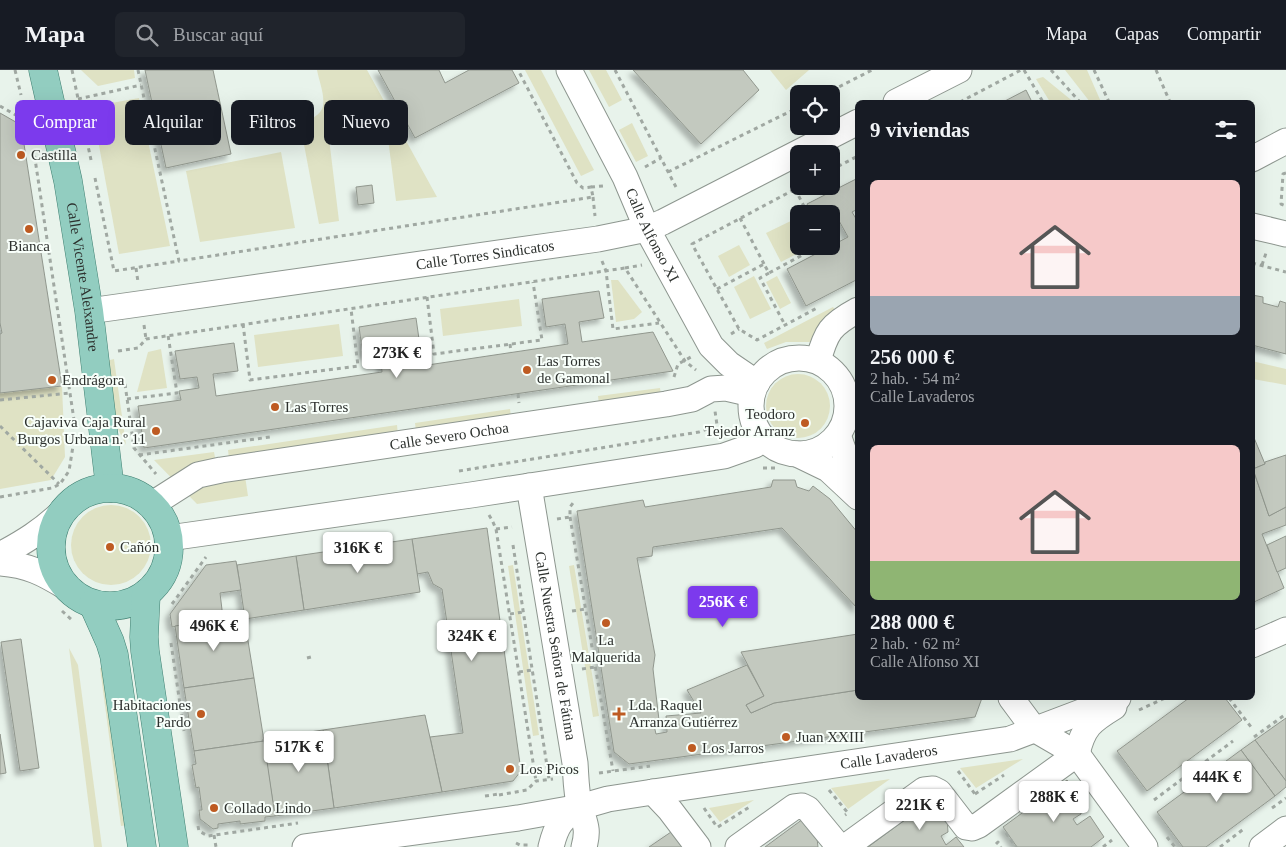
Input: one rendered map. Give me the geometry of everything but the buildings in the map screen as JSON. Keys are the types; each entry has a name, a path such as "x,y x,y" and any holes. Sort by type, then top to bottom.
{"main road":[{"name":"Calle Vicente Aleixandre","path":"43,70 68,181 89,311 110,488"},
{"path":"156,602 137,600 121,606 108,607 81,599 63,599 50,552 52,532 62,512 81,496 92,491 110,488 131,492 143,498 162,499 162,519 168,538 168,558 163,574 154,586 156,602 144,637 174,847"},
{"path":"93,604 114,655 142,847"}],"street":[{"name":"Calle Alfonso XI","path":"569,70 625,177 647,229 711,346 754,388"},
{"path":"900,100 959,70"},
{"name":"Calle Torres Sindicatos","path":"89,311 598,239 647,229 688,210 855,124"},
{"path":"1255,157 1286,141"},
{"path":"1255,227 1286,234"},
{"path":"818,361 829,329 855,312"},
{"path":"796,454 812,452 826,446 838,435 845,421 848,405 846,393 848,378 818,361 805,358 792,358 779,362 767,370 754,388 751,407 753,420 762,438 772,446 796,454 828,469 855,494"},
{"name":"Calle Severo Ochoa","path":"162,499 198,476 221,470 666,404 692,399 711,389 754,388"},
{"path":"838,435 855,483"},
{"path":"168,538 724,456 755,445 762,438"},
{"name":"Calle Nuestra Señora de Fátima","path":"528,486 575,763 580,807 587,829 584,847"},
{"path":"0,555 32,538 62,512"},
{"path":"0,563 27,566 44,573 63,599"},
{"path":"1255,644 1286,630"},
{"path":"1012,700 1034,729 1077,754 1145,847"},
{"path":"738,847 794,807 802,806 808,809 836,843 841,846 848,845 924,790 933,789 939,792 966,827 972,828 979,825 1077,754 1080,738 1094,719 1126,703"},
{"name":"Calle Lavaderos","path":"518,818 580,807 608,799 1010,739 1034,729 1126,703"},
{"path":"653,792 670,810 698,847"},
{"path":"552,840 560,823 568,814 580,807"},
{"name":"Calle Lavaderos","path":"306,847 535,816 547,822 552,840"},
{"path":"1262,847 1286,829"}],"path":[{"path":"15,70 21,96"},
{"path":"72,70 92,166"},
{"path":"138,70 179,261"},
{"path":"94,175 114,271 592,197 591,187 583,188 577,183 518,70"},
{"path":"615,70 702,238"},
{"path":"840,86 872,70"},
{"path":"964,100 1022,70 1042,100"},
{"path":"1051,70 1078,100"},
{"path":"1094,70 1107,100"},
{"path":"1156,70 1169,100"},
{"path":"78,99 142,85"},
{"path":"0,106 15,115"},
{"path":"668,172 790,111"},
{"path":"0,497 52,488 60,484 69,471 74,440 70,393 33,148"},
{"path":"840,165 855,158"},
{"path":"1286,173 1283,174 1282,204 1286,206"},
{"path":"790,192 692,244 739,329 756,340 820,307"},
{"path":"740,218 769,273"},
{"path":"785,325 760,278 802,255"},
{"path":"1255,263 1286,272"},
{"path":"717,289 764,264"},
{"path":"121,351 138,348 146,339 168,335 625,268 685,361 696,371 708,378 717,425 700,432 450,472"},
{"path":"606,271 614,329 659,323"},
{"path":"427,297 434,354 542,340 533,282"},
{"path":"243,324 250,380 348,368 358,366 351,309"},
{"path":"127,399 176,393 168,335"},
{"path":"510,344 511,352"},
{"path":"124,380 134,448 162,499"},
{"path":"0,400 70,393"},
{"path":"518,394 519,402"},
{"path":"0,426 60,484"},
{"path":"526,452 528,460"},
{"path":"577,452 585,498 575,500 570,507 570,517 613,771"},
{"path":"482,514 488,515 496,529 536,781"},
{"path":"558,528 557,519 570,517"},
{"path":"510,527 549,780"},
{"path":"156,602 205,557 212,554"},
{"path":"63,599 73,622"},
{"path":"570,602 573,620"},
{"path":"572,611 586,608"},
{"path":"510,614 523,612"},
{"path":"171,638 172,648"},
{"path":"580,660 581,670 596,667"},
{"path":"519,672 532,670"},
{"path":"1126,703 1150,700"},
{"path":"1230,700 1251,728"},
{"path":"1254,737 1286,714"},
{"path":"1154,800 1233,741"},
{"path":"718,827 758,802"},
{"path":"1165,834 1175,847"},
{"path":"214,835 216,847"},
{"path":"991,847 998,842 1001,847"}],"green space":[{"path":"81,70 134,70 135,78 98,86"},
{"path":"317,70 367,70 384,100 324,100 324,145 330,145 339,221 319,224 304,145 314,145 314,117 323,106 323,93"},
{"path":"525,70 541,70 594,170 581,176"},
{"path":"589,70 606,70 622,100 609,107"},
{"path":"770,70 809,70 790,85 786,90"},
{"path":"1065,70 1087,70 1100,100 1088,100"},
{"path":"1043,77 1071,100 1049,100 1036,79"},
{"path":"125,101 125,145 149,145 170,246 119,254 99,145 115,145 115,102"},
{"path":"632,123 648,156 636,162 619,130"},
{"path":"408,144 437,197 396,201 389,145"},
{"path":"281,152 295,228 200,242 186,171"},
{"path":"790,221 790,255 795,255 781,262 766,233"},
{"path":"739,245 750,265 729,277 718,256"},
{"path":"754,276 771,309 750,319 734,287"},
{"path":"777,276 791,303 780,309 766,282"},
{"path":"611,280 618,280 642,312 634,319 616,322"},
{"path":"519,299 522,326 443,336 440,309"},
{"path":"833,307 837,313 819,327 810,342 786,342 767,349 764,343"},
{"path":"339,324 343,356 258,367 254,335"},
{"path":"161,349 167,388 137,392 148,352"},
{"path":"114,359 126,445 115,423 106,361"},
{"path":"1255,362 1286,369 1286,385 1255,379"},
{"path":"792,374 804,374 821,383 828,394 830,406 828,418 821,429 804,438 792,438 780,433 771,424 766,412 766,400 771,388 780,379"},
{"path":"62,386 65,457 51,480 0,489 0,393"},
{"path":"660,388 661,395 599,404 598,396"},
{"path":"510,409 511,417 416,431 415,423"},
{"path":"397,425 398,435 229,459 228,450"},
{"path":"214,452 216,463 245,476 248,496 197,504 154,460"},
{"path":"111,505 126,508 139,517 148,530 151,545 148,560 139,573 126,582 111,585 96,582 83,573 74,560 71,545 74,530 83,517 96,508"},
{"path":"513,565 539,735 533,736 508,566"},
{"path":"574,565 599,716 593,717 569,566"},
{"path":"69,648 78,665 102,847 94,847"},
{"path":"106,667 127,825 121,826 100,668"},
{"path":"1023,759 976,788 960,768"},
{"path":"890,779 848,809 831,788"},
{"path":"754,800 720,822 709,808"}],"place":[{"name":"Castilla","path":"21,155"},
{"name":"Bianca","path":"29,229"},
{"name":"Las Torres de Gamonal","path":"527,370"},
{"name":"Endrágora","path":"52,380"},
{"name":"Las Torres","path":"275,407"},
{"name":"Teodoro Tejedor Arranz","path":"805,423"},
{"name":"Cajaviva Caja Rural Burgos Urbana n.º 11","path":"156,431"},
{"name":"Cañón","path":"110,547"},
{"name":"La Malquerida","path":"606,623"},
{"name":"Habitaciones Pardo","path":"201,714"},
{"name":"Lda. Raquel Arranza Gutiérrez","path":"619,714"},
{"name":"Juan XXIII","path":"786,737"},
{"name":"Los Jarros","path":"692,748"},
{"name":"Los Picos","path":"510,769"},
{"name":"Collado Lindo","path":"214,808"}]}
